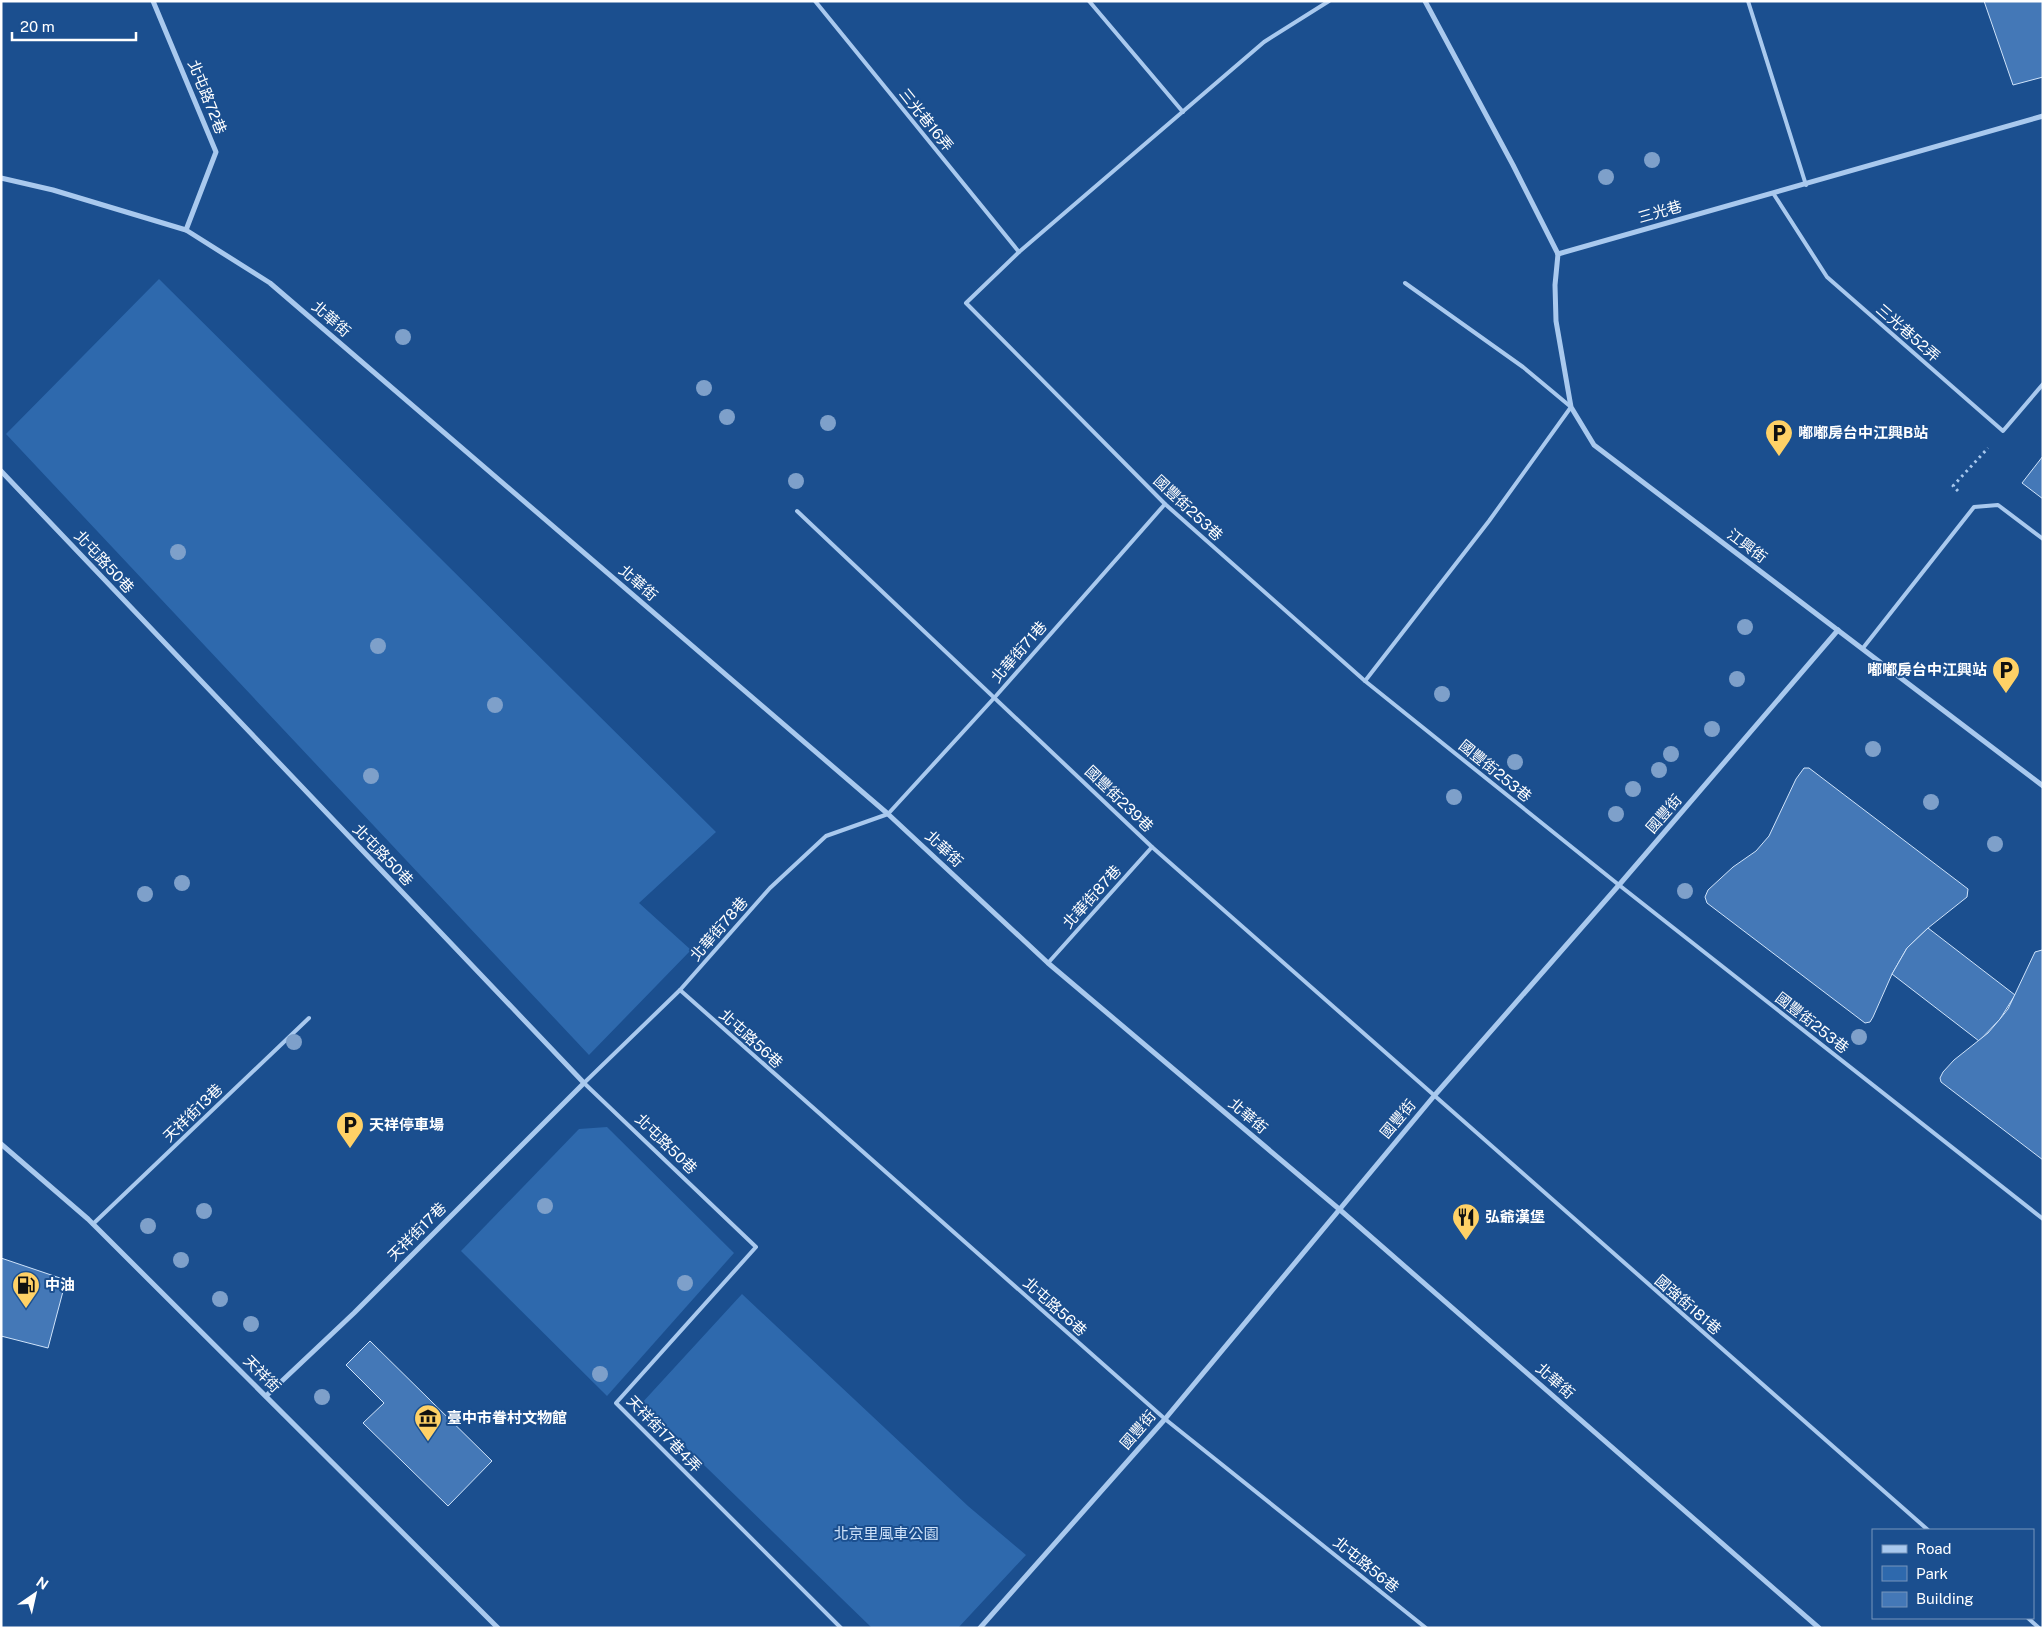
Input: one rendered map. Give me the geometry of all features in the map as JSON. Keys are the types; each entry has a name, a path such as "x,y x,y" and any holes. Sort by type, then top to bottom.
{"street":[{"name":"北屯路72巷","path":"153,1 216,152 186,230"},
{"path":"1425,1 1509,156 1558,254"},
{"name":"三光巷","path":"1558,254 1806,185 2043,116"},
{"name":"北華街","path":"1,178 53,190 186,230 270,283 888,814 1048,963 1339,1209 1819,1628"},
{"name":"江興街","path":"1558,254 1555,285 1556,321 1572,407 1594,445 2043,786"},
{"name":"北屯路50巷","path":"1,472 584,1084"},
{"name":"國豐街","path":"980,1628 1164,1419 1434,1096 1619,885 1838,630"},
{"name":"天祥街17巷","path":"266,1396 354,1313 584,1084"},
{"name":"天祥街","path":"1,1144 93,1224 498,1628"}],"lane":[{"name":"三光巷16弄","path":"815,1 1019,252"},
{"path":"1089,1 1183,112"},
{"path":"1019,252 1264,42 1329,1"},
{"path":"1748,1 1806,185"},
{"name":"三光巷52弄","path":"1773,193 1827,277 2003,431"},
{"name":"國豐街253巷","path":"1019,252 966,303 1165,504 1365,681 1619,885 2043,1219"},
{"path":"1365,681 1488,521 1572,407 1523,367 1406,283"},
{"path":"2003,431 2043,384"},
{"name":"北華街71巷","path":"888,814 995,697 1165,504"},
{"path":"1863,648 1974,507 1998,505 2043,539"},
{"name":"國豐街239巷","path":"796,511 1152,847 1434,1096"},
{"name":"北華街78巷","path":"584,1084 680,990 770,888 826,836 888,814"},
{"name":"北華街87巷","path":"1048,963 1152,847"},
{"name":"北屯路56巷","path":"680,990 1164,1419 1426,1628"},
{"name":"天祥街13巷","path":"93,1224 309,1018"},
{"name":"北屯路50巷","path":"584,1084 756,1247"},
{"name":"國強街181巷","path":"1434,1096 1927,1529"},
{"name":"天祥街17巷4弄","path":"756,1247 616,1403 841,1628"},
{"path":"2029,1619 2039,1628"}],"path":[{"path":"1974,507 1953,486 2003,431"}],"green space":[{"path":"159,279 716,832 639,903 691,950 589,1055 6,434"},
{"path":"607,1127 734,1253 607,1396 461,1251 579,1129"},
{"name":"北京里風車公園","path":"742,1294 968,1506 1026,1555 958,1628 872,1628 641,1404"}],"building":[{"path":"1984,1 2043,1 2043,77 2013,85"},
{"path":"2043,456 2043,499 2022,483"},
{"path":"1804,768 1809,768 1968,889 1967,897 1928,928 1907,948 1892,974 1870,1022 1865,1023 1707,903 1705,897 1708,890 1733,867 1756,851 1769,836 1796,779"},
{"path":"1928,928 2015,995 2000,1019 1979,1041 1892,974 1907,948"},
{"path":"2043,950 2043,1160 1941,1082 1940,1078 1954,1060 1988,1033 2008,1009 2035,952"},
{"path":"1,1258 66,1280 48,1348 1,1336"},
{"name":"臺中市眷村文物館","path":"370,1341 492,1461 448,1506 363,1423 384,1403 346,1365"}],"place":[{"name":"嘟嘟房台中江興B站","path":"1779,457"},
{"name":"嘟嘟房台中江興站","path":"2006,694"},
{"name":"天祥停車場","path":"350,1149"},
{"name":"弘爺漢堡","path":"1466,1241"},
{"name":"中油","path":"26,1309"},
{"name":"臺中市眷村文物館","path":"428,1442"}]}
